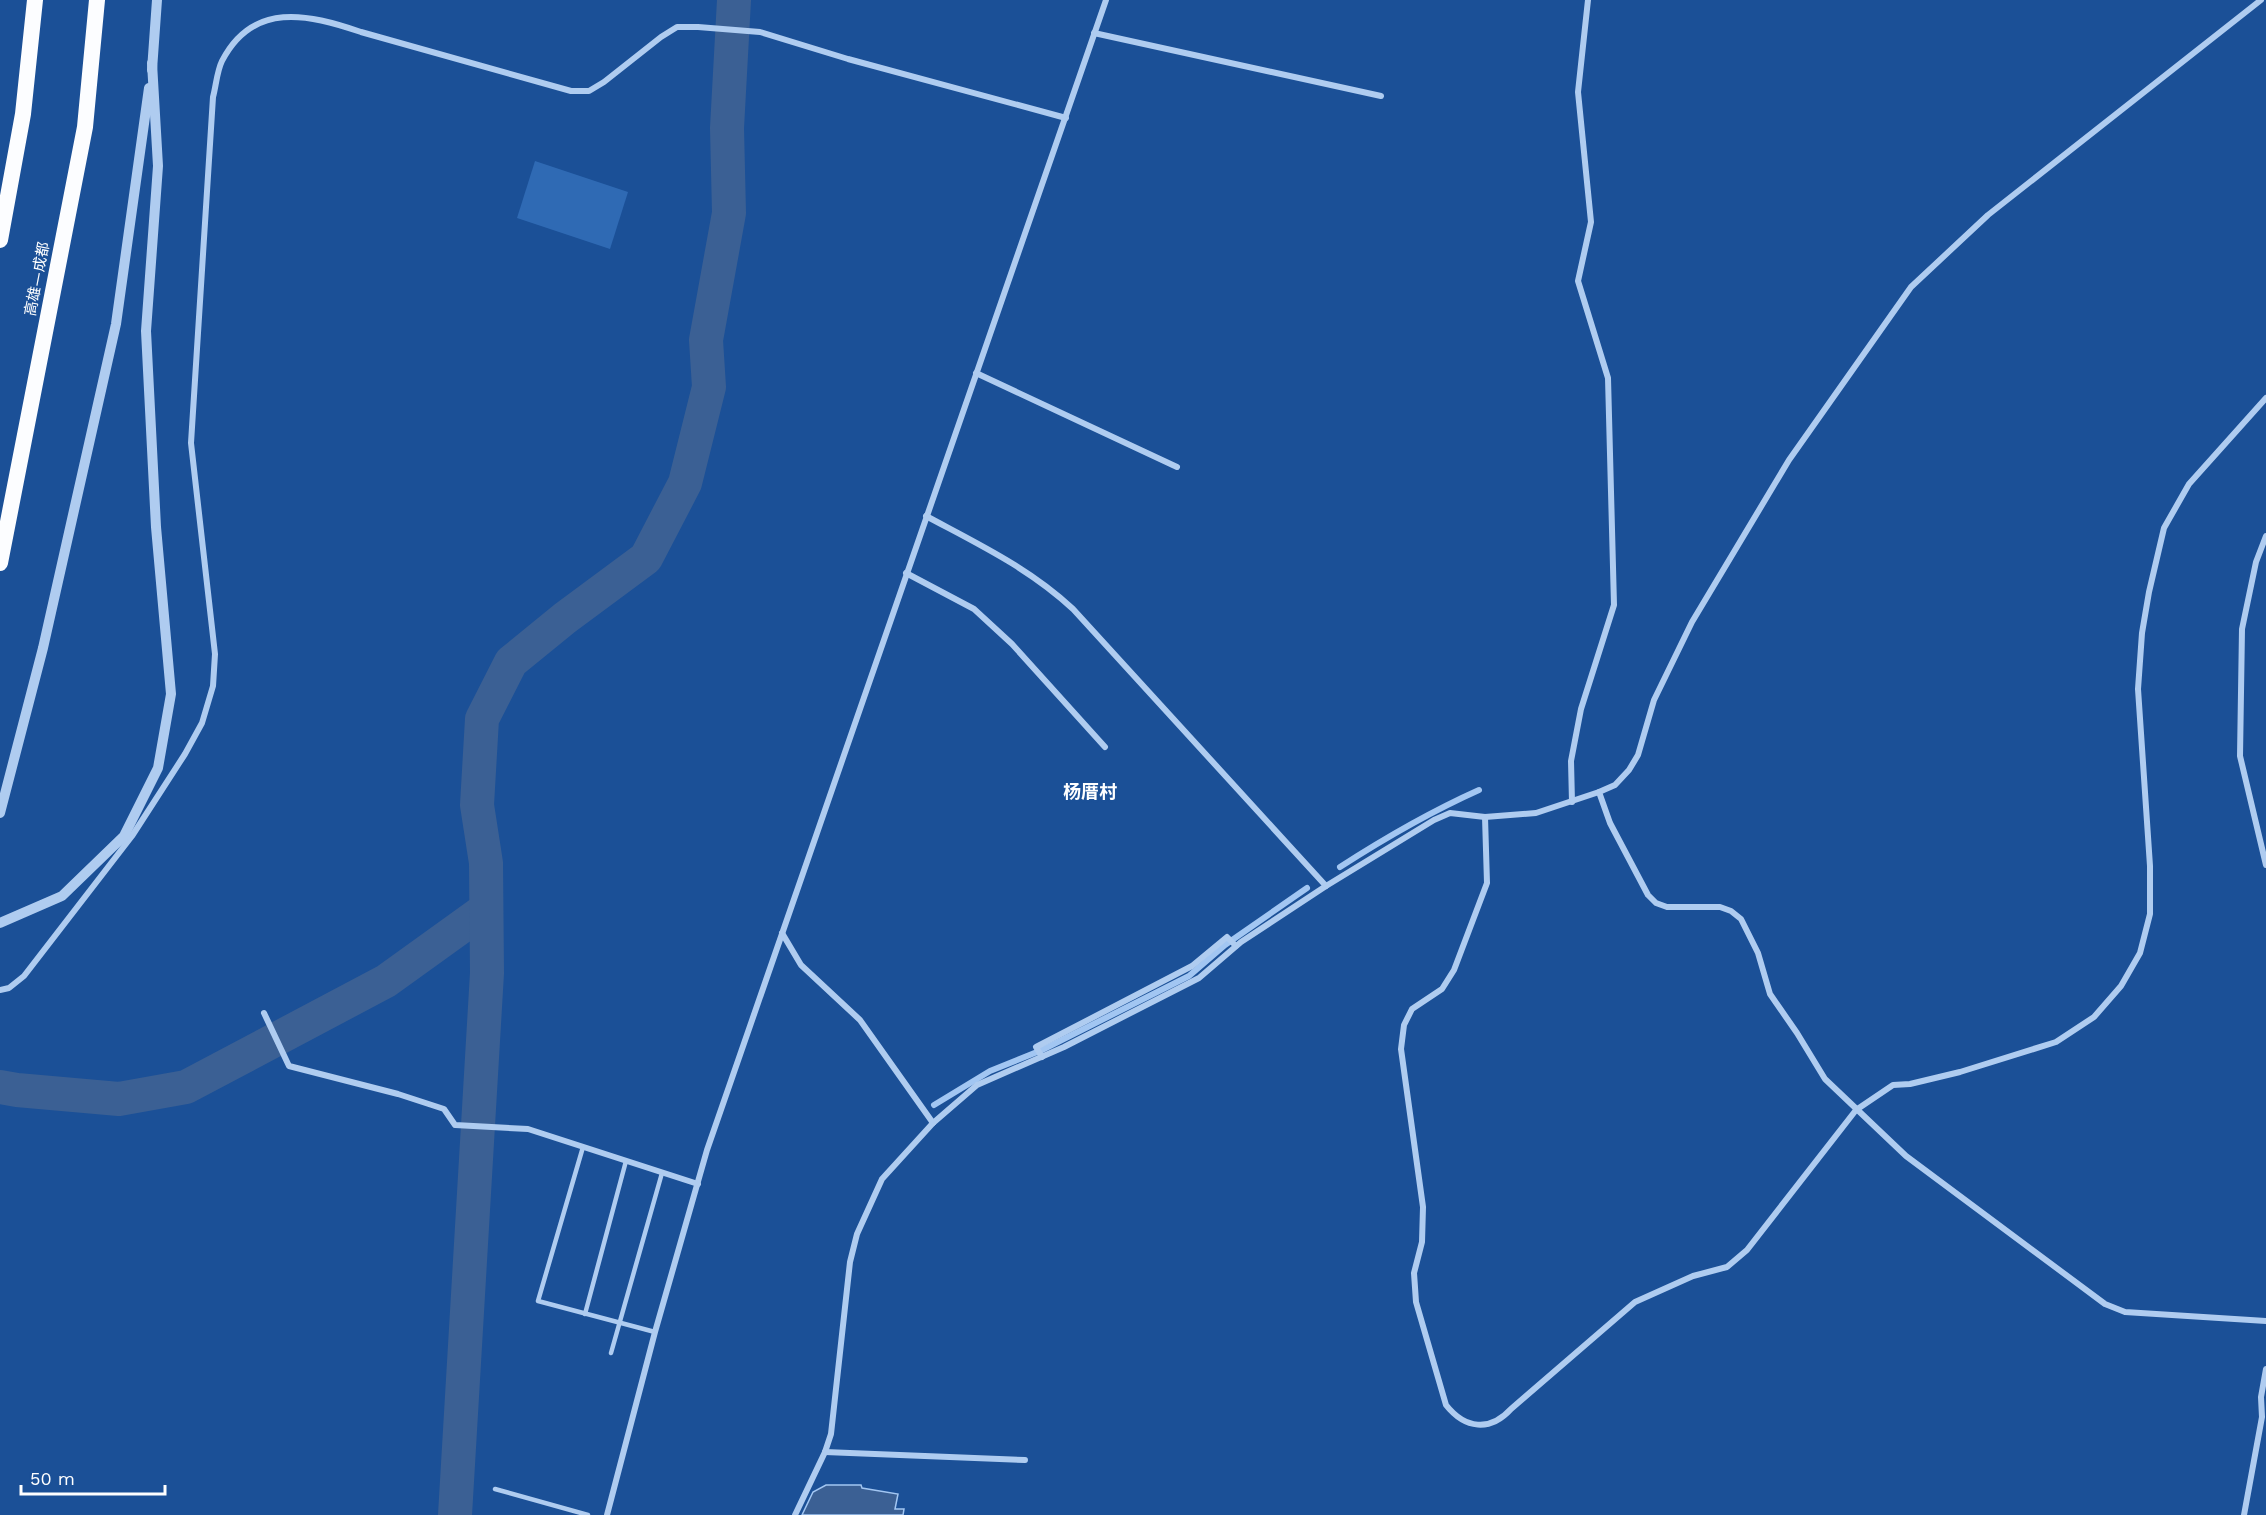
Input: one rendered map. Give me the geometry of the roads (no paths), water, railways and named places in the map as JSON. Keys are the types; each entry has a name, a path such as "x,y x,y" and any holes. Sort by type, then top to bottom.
{"highway":[{"path":"0,240 23,114 35,0"},
{"name":"高雄—成都","path":"0,563 85,126 97,0"}],"street":[{"path":"0,813 43,648 116,324 152,63 158,0"},
{"path":"607,1515 655,1332 698,1184 906,573 1106,0"},
{"path":"1572,802 1570,761 1581,709 1614,605 1608,378 1578,281 1591,222 1578,92 1588,0"},
{"path":"795,1515 825,1452 831,1434 850,1262 857,1234 882,1179 933,1123 977,1085 1195,971 1232,942 1434,820 1450,813 1485,817 1536,813 1615,785 1629,770 1638,755 1654,700 1692,621 1789,460 1911,287 1988,214 2261,0"},
{"path":"0,990 9,988 24,976 132,836 202,723 213,686 214,654 191,443 213,97 221,62 240,34 263,21 293,16 323,21 571,91 589,91 677,27 760,32 848,59 1066,118"},
{"path":"1094,33 1381,96"},
{"path":"0,924 62,896 124,836 158,768 171,694 156,527 146,331 158,166 152,63"},
{"path":"976,373 1177,467"},
{"path":"1485,817 1487,883 1454,970 1442,989 1413,1009 1404,1025 1401,1049 1423,1207 1422,1242 1414,1273 1416,1302 1446,1404 1455,1416 1471,1425 1488,1424 1502,1419 1511,1408 1635,1302 1693,1276 1727,1267 1747,1250 1856,1110 1893,1085 1910,1084 1960,1072 2056,1042 2094,1017 2121,986 2140,953 2150,914 2150,866 2138,690 2142,633 2164,528 2188,484 2266,398"},
{"path":"926,516 995,553 1047,585 1073,609 1326,886"},
{"path":"2266,536 2256,562 2242,629 2240,756 2266,865"},
{"path":"906,573 974,609 1012,644 1105,747"},
{"path":"1599,792 1610,823 1648,895 1656,903 1668,907 1720,907 1731,911 1741,919 1758,953 1770,994 1825,1079 1906,1156 2105,1304 2125,1311 2266,1321"},
{"path":"782,933 801,965 860,1020 933,1123"},
{"path":"1039,1053 1036,1047 1195,971 1227,937 1232,942"},
{"path":"264,1013 289,1066 398,1094 444,1109 455,1125 528,1130 698,1184"},
{"path":"2244,1515 2262,1417 2261,1397 2266,1369"},
{"path":"825,1452 1025,1460"}],"lane":[{"path":"583,1147 538,1301 655,1332"},
{"path":"585,1314 626,1161"},
{"path":"611,1353 662,1173"},
{"path":"495,1489 588,1515"}],"waterway":[{"path":"455,1515 487,973 486,863 477,805 482,719 511,662 565,618 646,558 685,483 709,387 706,340 729,213 727,128 734,0"},
{"path":"1340,867 1408,826 1479,790"},
{"path":"934,1105 990,1071 1042,1050 1189,976 1225,945 1307,888"},
{"path":"0,1087 119,1099 186,1087 386,981 486,909"}],"district":[{"name":"杨厝村","path":"1090,792"}]}
